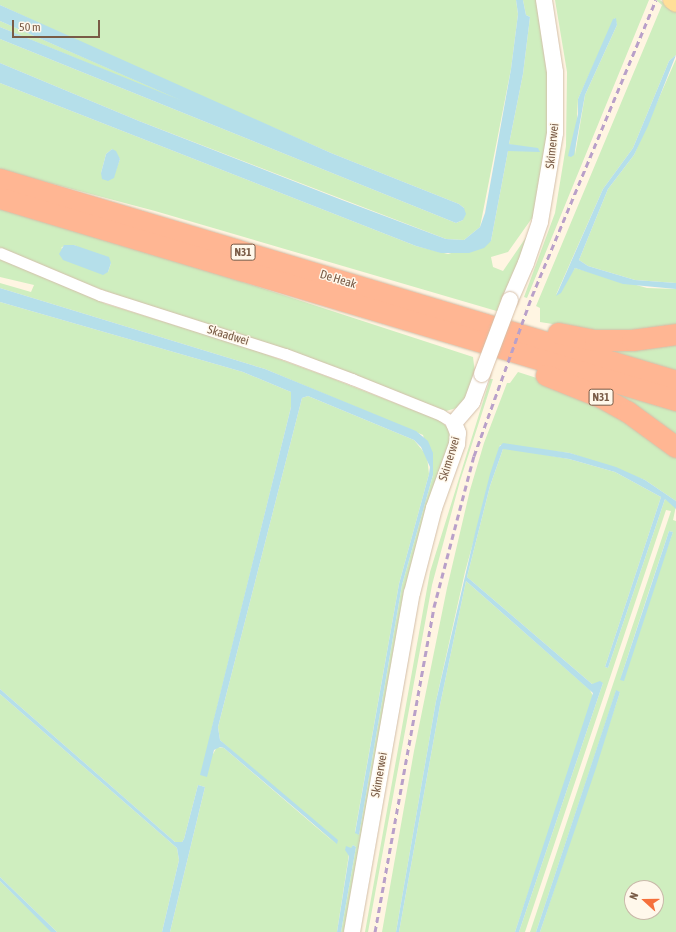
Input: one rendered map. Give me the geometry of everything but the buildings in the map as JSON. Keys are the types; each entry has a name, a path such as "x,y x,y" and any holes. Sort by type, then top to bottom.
{"highway":[{"name":"De Heak","path":"0,179 676,400"},
{"name":"De Heak","path":"0,198 388,305 676,381"},
{"name":"N31","path":"388,305 442,302 566,335 595,340 632,340 676,334"},
{"name":"N31","path":"388,305 418,333 545,374 601,397 653,428 676,447"}],"main road":[{"path":"672,0 676,3"}],"street":[{"name":"Skimerwei","path":"352,932 412,593 430,522 456,444 458,433 454,423 472,402 510,300 526,264 540,222 555,133 555,72 544,0"},
{"name":"Skaadwei","path":"0,253 100,296 329,371 441,415 454,423"}],"green space":[{"path":"0,0 516,0 518,14 511,69 480,227 464,240 446,239 139,121 0,63 0,39 456,223 463,220 464,208 459,204 331,153 130,65 0,5"},
{"path":"523,0 537,0 546,50 549,121 537,211 508,252 491,257 493,267 503,271 529,233 500,312 155,211 0,170 0,83 416,246 448,254 491,241 508,151 512,145 509,144 523,74 530,17 526,15","holes":["112,149 120,159 113,178 101,173 106,154"]},
{"path":"555,0 649,0 527,298 524,297 555,213 566,146 567,72","holes":["615,18 617,25 585,95 575,155 578,99"]},
{"path":"656,0 660,0 676,12 676,55 669,61 633,148 603,189 556,295 575,268 647,288 676,289 676,329 628,336 540,322 540,308 536,306 662,5"},
{"path":"0,21 181,100 180,101 0,27"},
{"path":"676,59 676,283 635,280 588,266 579,260 608,189 634,155"},
{"path":"0,209 182,262 473,357 475,373 466,401 460,407 446,411 270,344 122,297 73,279 0,248","holes":["65,245 74,245 111,263 108,272 61,248"]},
{"path":"0,258 106,304 246,347 441,421 448,428 452,436 346,932 341,932 356,847 353,845 349,854 337,932 170,932 205,787 198,785 184,839 182,842 175,842 0,689 0,302 243,372 291,392 291,407 210,736 213,754 217,747 224,748 336,844 220,740 218,727 302,398 308,396 414,440 427,456 429,474 399,584 355,832 359,835 402,585 433,475 423,435 265,369 0,288 0,283 31,292 34,285 0,277"},
{"path":"676,339 676,372 579,342"},
{"path":"518,372 577,391 676,454 676,501 645,480 570,453 500,445 465,572 436,701 396,932 382,932 414,751 447,588 470,490 484,443 507,383 510,383"},
{"path":"570,378 676,410 676,442"},
{"path":"490,379 493,379 460,481 432,585 368,932 365,932 430,572"},
{"path":"506,448 569,459 615,472 661,497 605,667 608,668 665,499 676,506 673,520 676,521 676,932 540,932 620,692 616,691 536,932 530,932 671,511 666,510 525,932 519,932 603,683 592,684 467,577 490,486 503,449","holes":["669,531 673,532 620,680"]},
{"path":"466,581 590,690 594,698 515,932 399,932 440,705"},
{"path":"0,694 177,848 179,860 162,932 57,932 0,877"},
{"path":"0,881 51,931 51,932 0,932"}],"water":[{"path":"516,0 523,0 526,15 530,17 523,74 509,144 538,148 540,152 508,151 491,241 484,248 469,253 441,253 416,246 0,83 0,63 139,121 342,200 446,239 464,240 480,227 485,213 511,69 518,14"},
{"path":"0,5 331,153 459,204 464,208 466,214 463,220 456,223 0,39 0,27 180,100 0,21"},
{"path":"616,18 617,25 585,95 574,155 571,157 568,156 578,114 578,99 613,19"},
{"path":"676,55 648,126 634,155 608,189 579,260 588,266 635,280 676,283 676,289 623,284 575,268 561,293 556,296 603,189 633,148 669,61"},
{"path":"112,149 116,151 120,159 114,178 108,181 102,179 101,173 106,154"},
{"path":"64,245 74,245 109,257 111,263 108,272 103,275 63,260 59,254"},
{"path":"0,288 265,369 416,431 428,441 433,453 433,475 402,585 359,835 355,833 399,584 429,474 430,467 421,447 414,440 308,396 302,398 218,727 220,740 338,840 337,844 224,748 220,747 214,750 207,777 200,775 291,407 291,392 243,372 0,302"},
{"path":"503,443 570,453 616,467 645,480 676,501 676,509 665,499 608,668 605,667 661,497 615,472 569,459 503,449 490,486 467,577 592,684 600,681 603,683 519,932 515,932 593,693 466,581 440,705 399,932 396,932 436,701 490,474 499,447"},
{"path":"669,531 673,532 624,681 620,680"},
{"path":"0,689 175,842 182,842 184,839 198,785 205,787 170,932 162,932 179,860 177,848 0,694"},
{"path":"616,690 620,692 596,768 540,932 536,932"},
{"path":"353,845 356,847 341,932 337,932 349,856 345,850 346,846 351,848"},
{"path":"0,877 57,932 51,932 0,881"}],"railway":[{"path":"375,932 434,607 474,456 532,296 656,0"}]}
